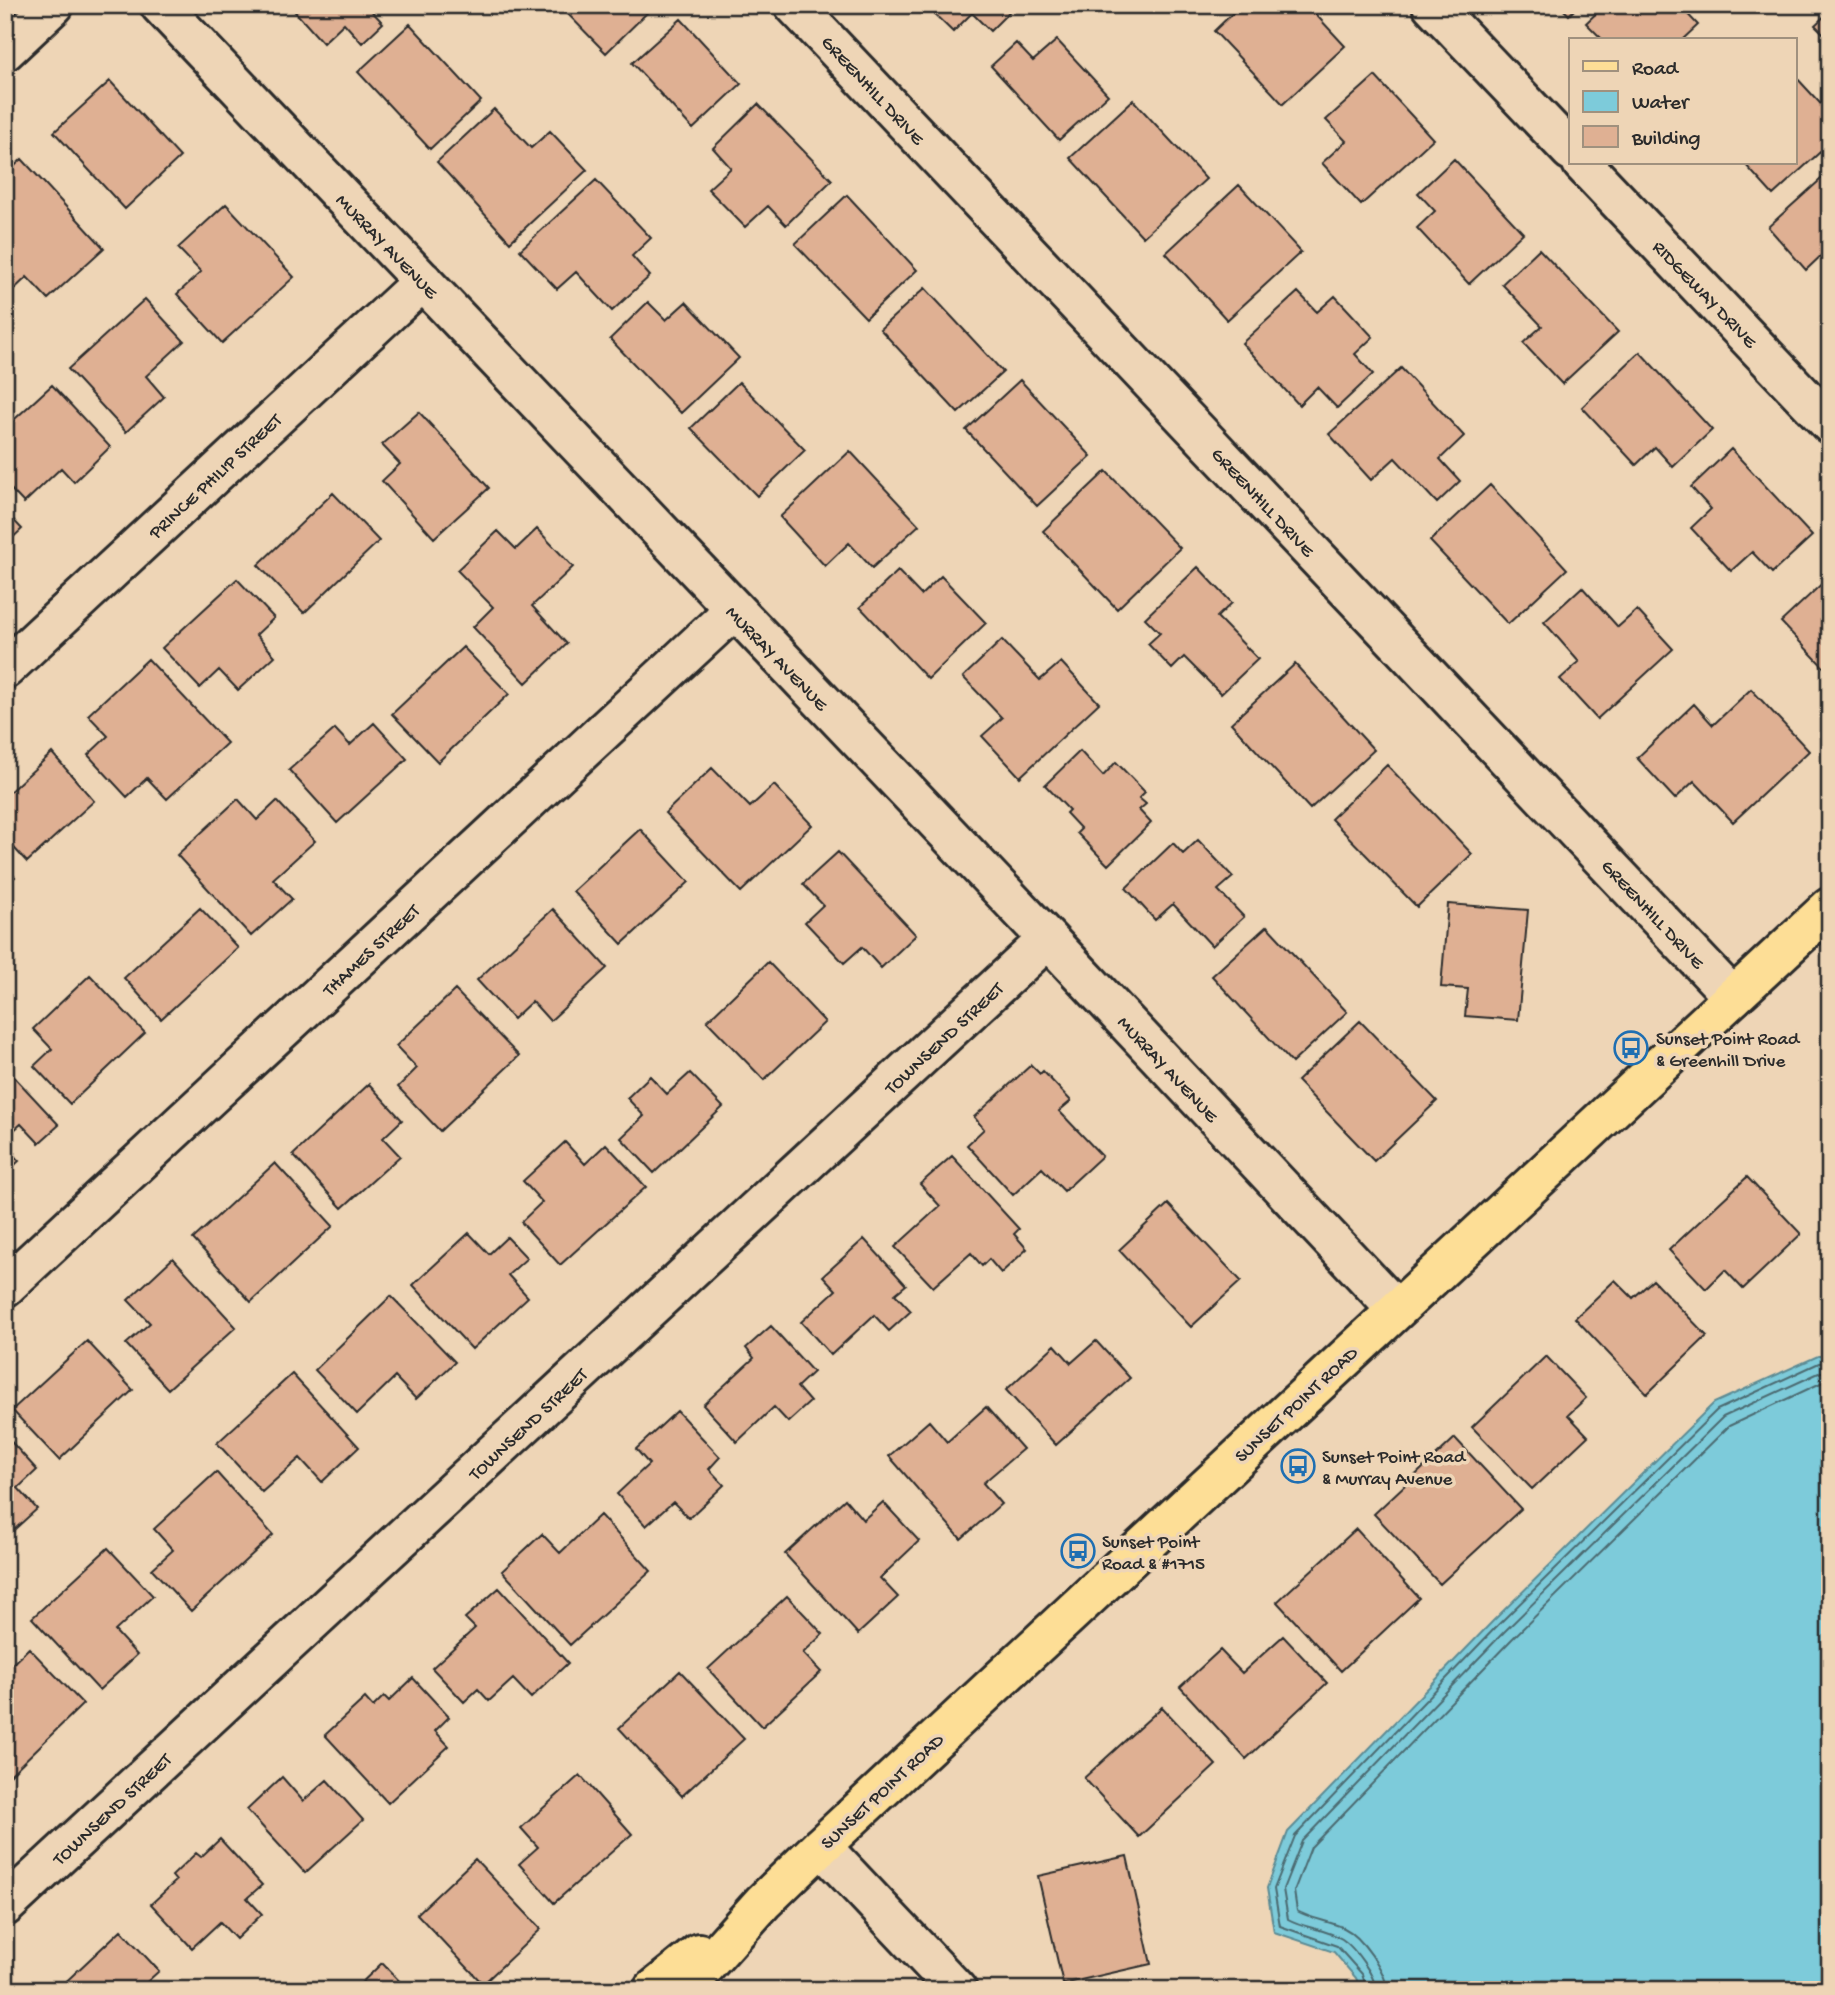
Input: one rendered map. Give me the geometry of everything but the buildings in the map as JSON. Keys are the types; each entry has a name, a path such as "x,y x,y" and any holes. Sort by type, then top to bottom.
{"main road":[{"name":"SUNSET POINT ROAD","path":"684,1990 763,1902 821,1846 1830,907"},
{"name":"SUNSET POINT ROAD","path":"653,1990 763,1902"}],"street":[{"path":"5,51 54,5"},
{"name":"MURRAY AVENUE","path":"160,5 1396,1309"},
{"name":"GREENHILL DRIVE","path":"794,5 1733,997"},
{"path":"1432,5 1569,149"},
{"name":"RIDGEWAY DRIVE","path":"1583,164 1830,424"},
{"name":"PRINCE PHILIP STREET","path":"5,669 423,281"},
{"name":"THAMES STREET","path":"5,1287 734,610"},
{"name":"TOWNSEND STREET","path":"5,1906 1048,940"},
{"path":"821,1846 957,1990"}],"water":[{"path":"1818,1356 1830,1356 1830,1990 1361,1990 1356,1978 1334,1952 1274,1932 1267,1888 1288,1832 1493,1621 1714,1403"}],"place":[{"name":"Sunset Point Road & Greenhill Drive","path":"1631,1048"},
{"name":"Sunset Point Road & Murray Avenue","path":"1298,1466"},
{"name":"Sunset Point Road & #1715","path":"1078,1551"}]}
